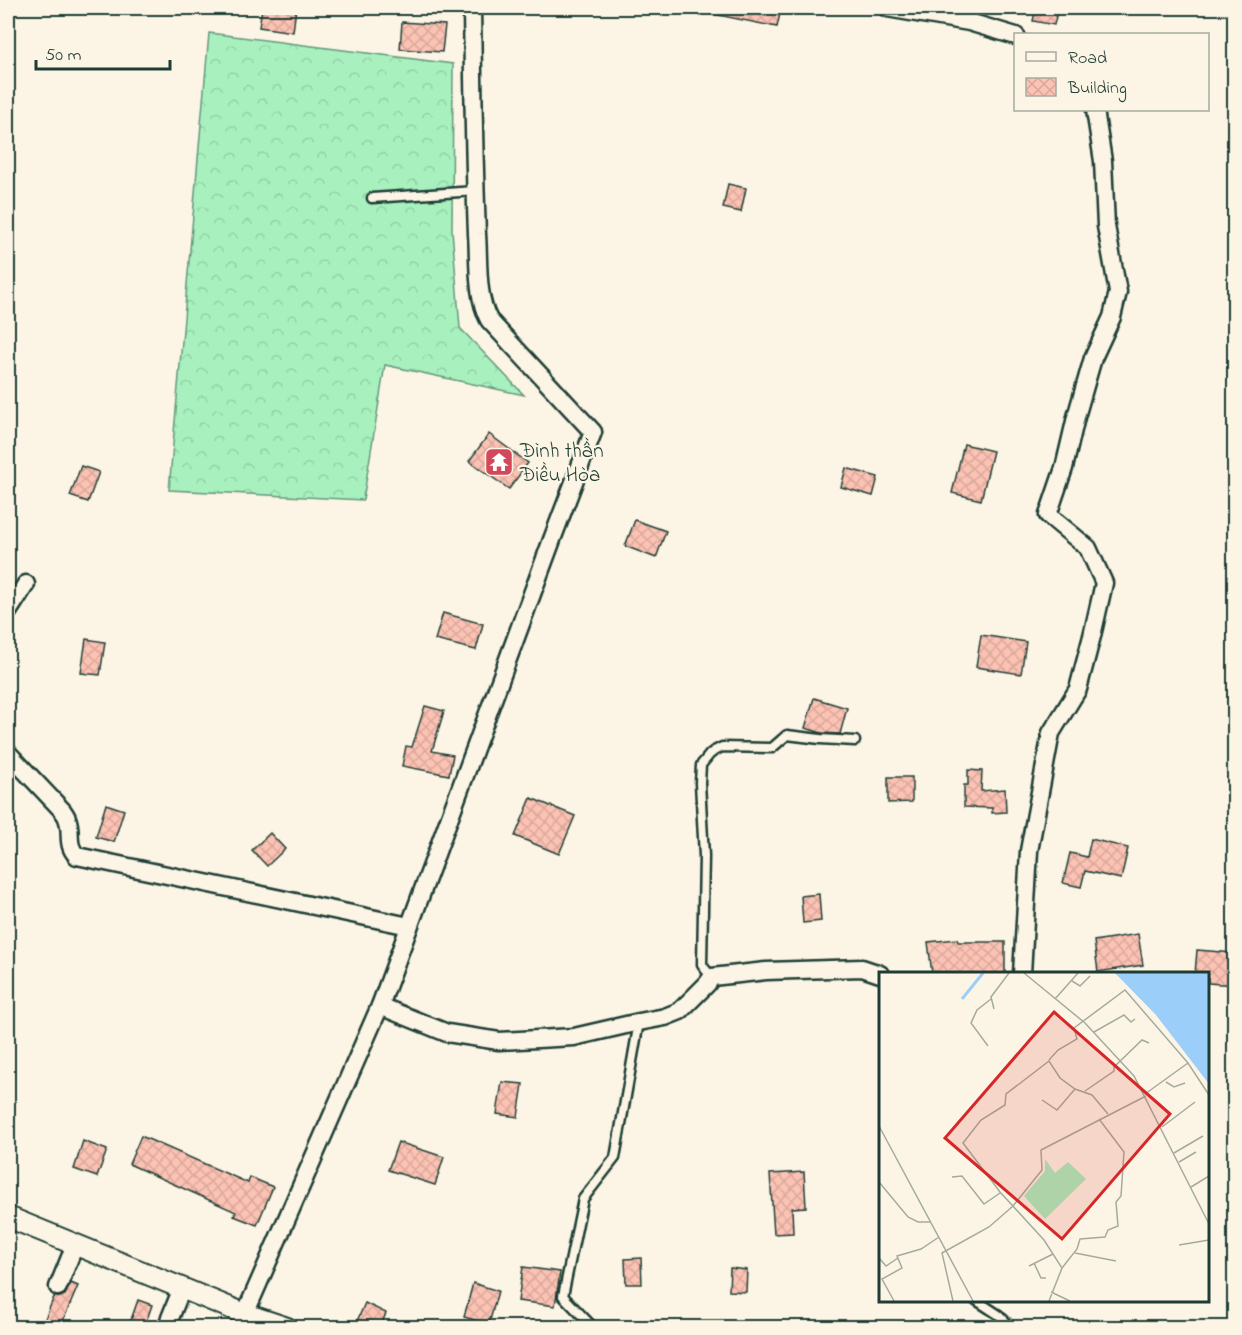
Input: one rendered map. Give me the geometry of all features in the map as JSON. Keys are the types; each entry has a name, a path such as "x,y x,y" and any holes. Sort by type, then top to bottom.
{"street":[{"path":"255,1320 380,1006 593,432 489,320 484,310 480,282 475,191 472,8"},
{"path":"887,8 969,22 1014,35"},
{"path":"1022,972 1029,851 1050,733 1078,689 1104,583 1088,548 1048,515 1064,468 1076,417 1094,358 1112,317 1118,292 1106,226 1103,161 1095,111"},
{"path":"8,612 26,584"},
{"path":"8,753 62,810 67,818 72,851 77,856 410,926"},
{"path":"380,1006 447,1033 499,1041 574,1037 665,1017 680,1011 712,976 766,970 862,968 879,975"},
{"path":"8,1218 255,1320 287,1328"},
{"path":"58,1287 75,1245"},
{"path":"166,1328 182,1288"}],"lane":[{"path":"372,198 475,191"},
{"path":"712,976 702,964 704,856 701,765 714,751 722,747 772,748 787,735 855,741"},
{"path":"589,1328 590,1324 563,1296 583,1199 615,1158 639,1022"},
{"path":"979,1302 999,1315 1012,1328"}],"green space":[{"path":"209,33 453,64 452,230 460,328 524,395 385,365 363,500 169,490"}],"building":[{"path":"262,8 296,8 293,32 259,27"},
{"path":"714,8 781,9 777,27 713,14"},
{"path":"1036,8 1058,8 1054,25 1033,21"},
{"path":"402,22 445,25 442,52 400,49"},
{"path":"728,184 746,188 741,212 723,208"},
{"name":"Đình thần Điều Hòa","path":"489,434 528,463 509,489 469,461"},
{"path":"964,444 993,451 981,500 952,493"},
{"path":"81,466 99,472 88,502 70,496"},
{"path":"846,468 878,477 873,496 841,487"},
{"path":"635,520 666,531 656,558 625,546"},
{"path":"443,613 483,624 476,650 435,640"},
{"path":"981,635 1026,642 1021,674 976,667"},
{"path":"86,639 105,642 100,675 81,673"},
{"path":"814,698 847,708 840,734 822,733 805,728"},
{"path":"425,706 444,711 432,751 453,755 449,775 402,766 406,746 412,747"},
{"path":"968,770 982,771 981,791 1005,789 1006,812 992,813 992,808 964,807 964,785 968,785"},
{"path":"888,777 912,777 912,802 888,803"},
{"path":"531,798 575,816 559,854 515,836"},
{"path":"106,804 124,810 114,842 96,837"},
{"path":"270,833 285,849 267,866 252,850"},
{"path":"1091,839 1128,848 1121,879 1085,871 1081,887 1063,883 1070,853 1087,857"},
{"path":"819,894 821,921 803,923 801,896"},
{"path":"1138,934 1143,965 1098,972 1094,941"},
{"path":"957,939 958,942 1005,942 1005,972 932,972 928,942"},
{"path":"1197,950 1234,953 1234,985 1209,983 1209,972 1195,972"},
{"path":"502,1082 523,1084 518,1117 497,1114"},
{"path":"141,1136 248,1183 250,1177 273,1187 257,1225 234,1216 236,1212 129,1164"},
{"path":"83,1141 107,1150 97,1177 74,1169"},
{"path":"398,1142 444,1157 435,1185 388,1170"},
{"path":"804,1172 806,1207 792,1208 793,1233 774,1234 770,1174"},
{"path":"641,1258 642,1284 626,1284 625,1259"},
{"path":"523,1267 560,1272 555,1306 518,1301"},
{"path":"730,1268 747,1270 746,1292 729,1291"},
{"path":"71,1283 78,1286 60,1328 44,1321 54,1297 65,1295"},
{"path":"473,1283 498,1291 489,1324 464,1317"},
{"path":"138,1300 152,1305 144,1328 128,1328"},
{"path":"365,1303 386,1313 380,1328 354,1328"}],"place":[{"name":"Đình thần Điều Hòa","path":"499,462"}]}
